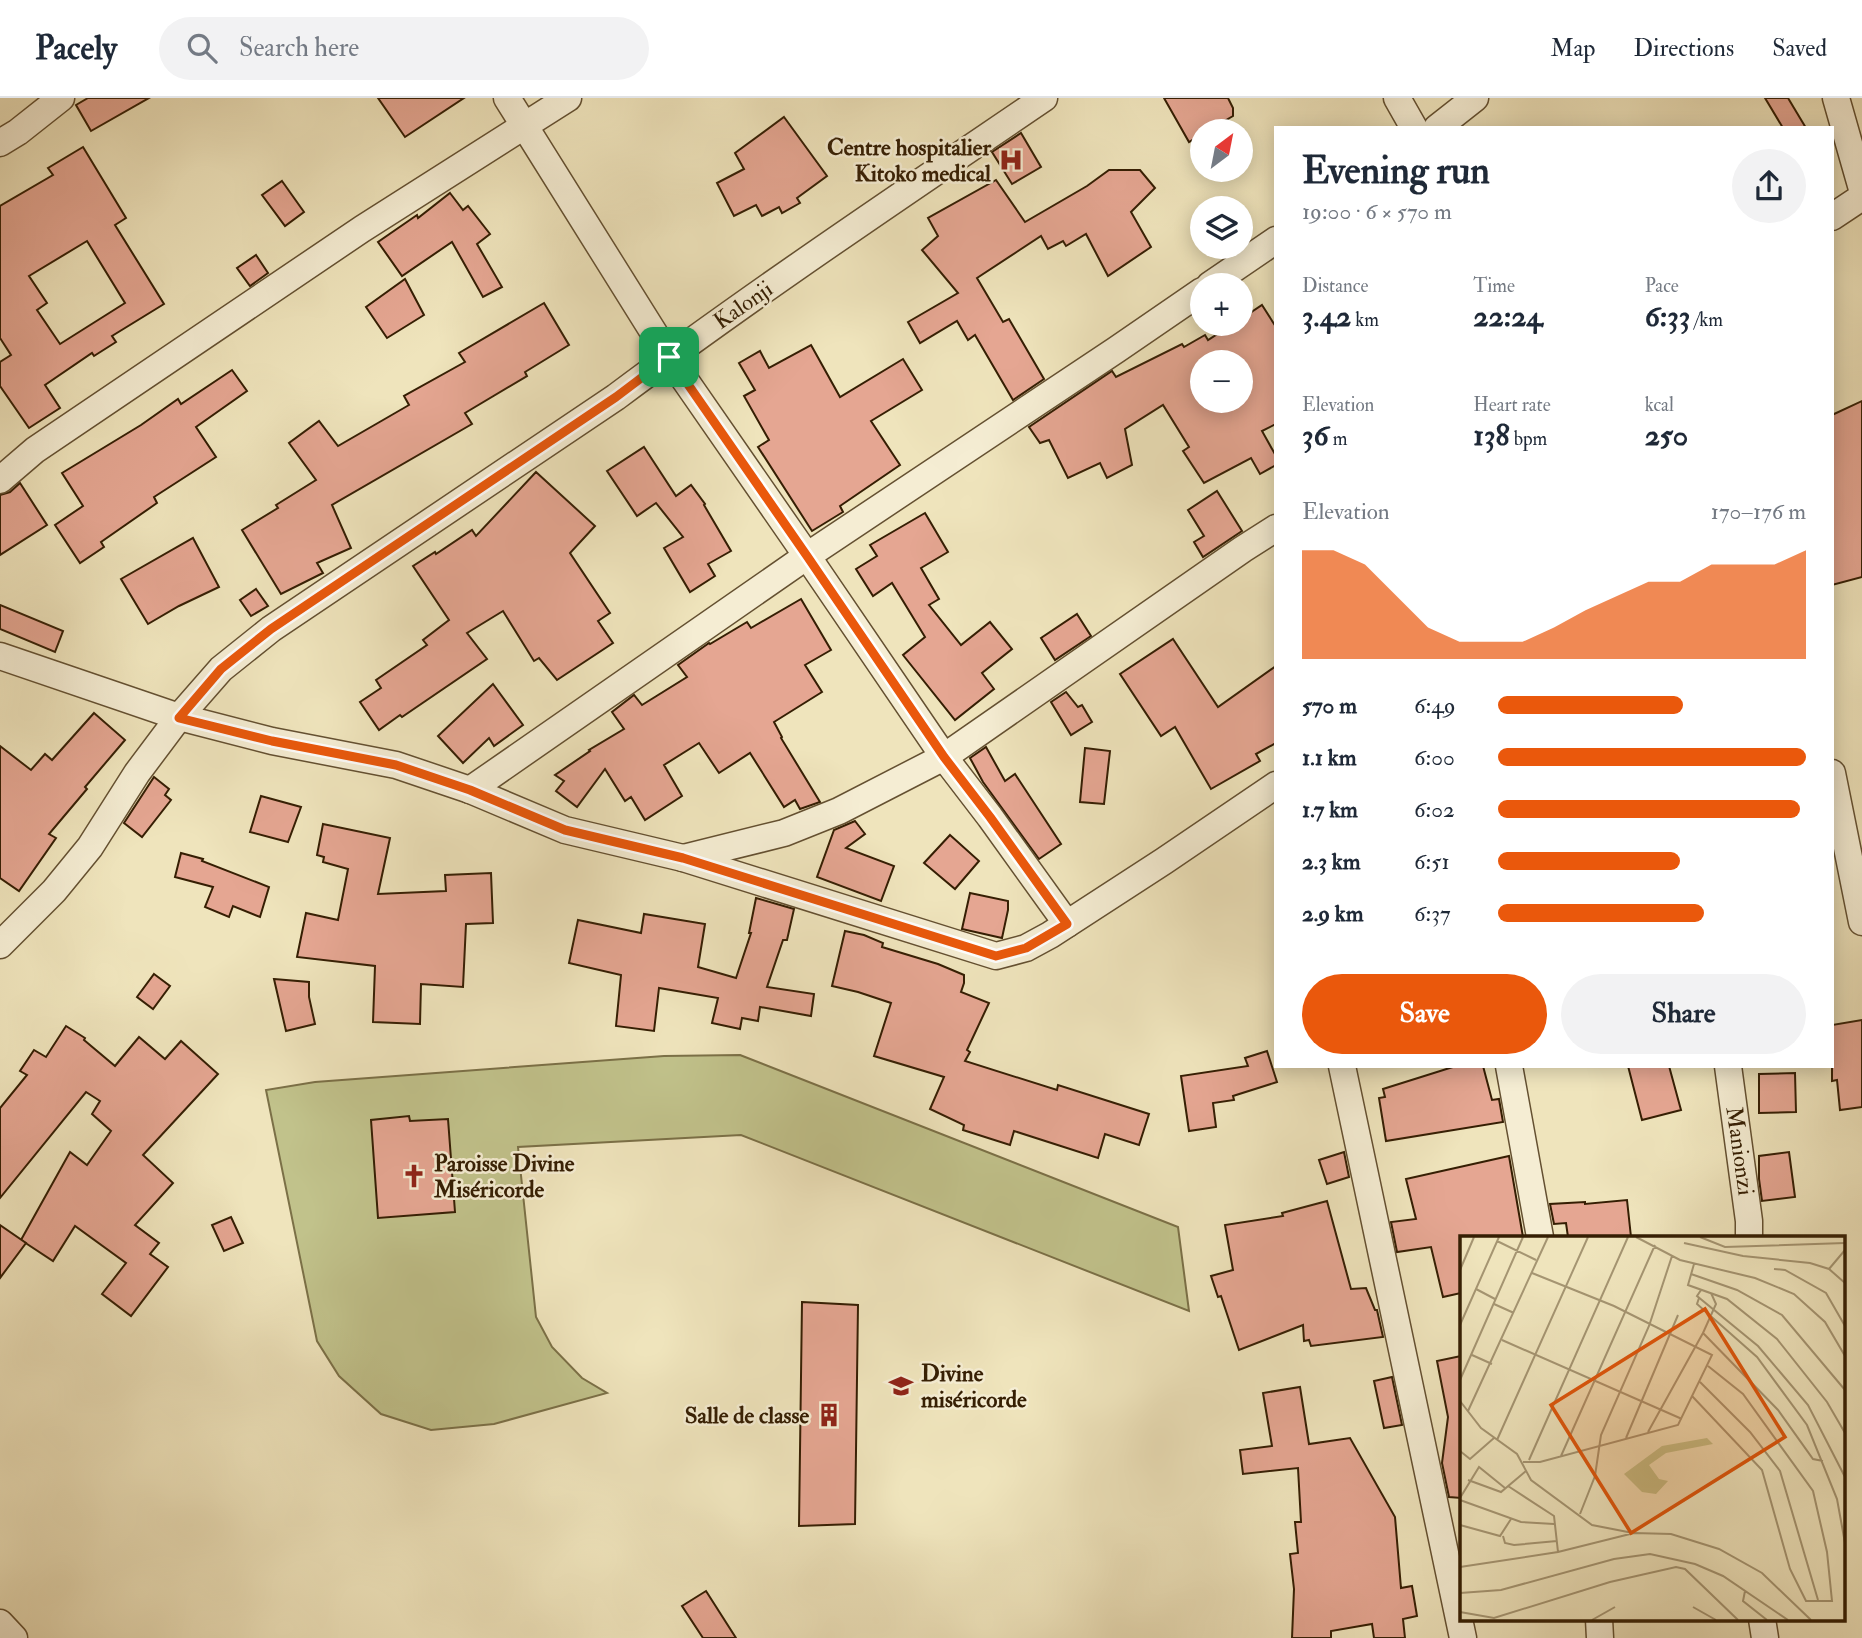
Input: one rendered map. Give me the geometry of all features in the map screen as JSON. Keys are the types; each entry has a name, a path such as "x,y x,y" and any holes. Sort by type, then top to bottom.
{"street":[{"path":"0,143 61,98"},
{"path":"507,98 669,357 944,757 1067,924"},
{"path":"0,480 35,450 362,229 568,98"},
{"name":"Kalonji","path":"0,945 54,891 90,847 137,773 221,669 271,629 616,397 851,229 1044,98"},
{"path":"1397,98 1413,126"},
{"path":"1440,126 1475,98"},
{"path":"1836,98 1862,189"},
{"path":"1834,216 1862,197"},
{"path":"1228,273 1274,241"},
{"path":"470,790 807,556 1190,299"},
{"path":"683,858 784,833 839,811 944,757 1274,529"},
{"path":"0,656 179,718 272,741 396,765 470,790 565,830 683,858 996,956 1026,948 1067,924 1274,786"},
{"path":"1834,783 1862,922"},
{"path":"1342,1068 1463,1638"},
{"path":"1508,1068 1540,1236"},
{"name":"Manionzi","path":"1728,1068 1749,1236"},
{"path":"1599,1620 1601,1638"},
{"path":"1762,1620 1765,1638"},
{"path":"0,1623 14,1638"}],"green space":[{"path":"740,1055 1178,1227 1189,1311 741,1135 518,1147 536,1317 552,1347 582,1378 607,1393 494,1424 431,1430 381,1414 339,1376 317,1341 266,1090 315,1082 664,1056"}],"building":[{"path":"88,98 149,98 91,131 76,105"},
{"path":"378,98 464,98 405,137"},
{"path":"1164,98 1228,98 1233,108 1233,116 1228,119 1190,119 1189,142"},
{"path":"1765,98 1788,98 1805,126 1782,126"},
{"path":"784,117 827,176 797,198 800,203 782,213 779,207 762,216 756,205 734,216 717,183 744,169 735,153"},
{"path":"1021,133 1041,167 1012,184 992,152"},
{"path":"83,147 126,218 115,225 164,304 112,336 116,342 94,356 92,353 45,385 60,408 29,428 0,386 0,362 11,355 0,338 0,206 53,175 48,168","holes":["87,241 125,303 60,344 37,310 47,303 29,276"]},
{"path":"1109,170 1140,170 1155,188 1131,212 1151,247 1108,276 1086,234 1066,246 1063,241 1048,249 1041,236 977,278 1003,322 1009,319 1044,379 1013,400 975,335 968,340 957,321 920,343 908,322 958,293 922,250 938,236 928,218 996,180 1025,222"},
{"path":"282,181 304,212 285,226 262,195"},
{"path":"450,193 463,210 468,206 490,234 477,244 502,287 483,297 452,242 402,276 378,242 417,215 418,218"},
{"path":"256,255 268,273 250,286 237,268"},
{"path":"405,279 424,315 387,338 366,307"},
{"path":"544,303 569,345 525,372 527,376 465,413 472,424 332,505 351,548 317,563 323,573 281,594 242,530 316,480 289,443 319,421 338,446 409,405 404,396 465,362 459,353"},
{"path":"1262,305 1274,324 1274,425 1262,431 1274,452 1274,466 1260,474 1251,458 1204,483 1183,451 1189,447 1163,405 1125,429 1132,465 1107,478 1100,463 1068,478 1049,440 1040,443 1029,427 1112,371 1116,377 1182,344 1184,347 1203,336 1208,340 1214,336 1253,336 1253,311"},
{"path":"811,345 840,397 903,359 922,390 871,421 900,465 840,506 843,512 812,531 758,447 769,440 744,396 755,390 739,363 760,351 769,368"},
{"path":"232,370 247,391 196,427 216,457 154,497 157,503 101,542 104,547 80,563 55,525 83,506 62,473 178,399 181,404"},
{"path":"1862,401 1862,577 1834,584 1834,414"},
{"path":"644,447 676,496 691,485 705,504 731,551 708,564 715,576 690,592 664,548 683,537 656,503 637,516 607,471"},
{"path":"536,472 595,526 570,553 610,613 598,621 613,643 557,680 539,658 534,661 503,611 467,633 487,659 379,730 360,702 381,688 376,680 427,645 423,640 449,620 413,566 472,530 476,536"},
{"path":"20,483 47,525 0,555 0,495 10,492"},
{"path":"1217,491 1242,531 1203,557 1194,542 1204,536 1188,510"},
{"path":"925,513 948,552 921,568 939,599 929,605 961,645 990,622 1012,649 982,673 994,689 955,720 903,655 925,637 892,583 873,596 856,569 877,556 870,545"},
{"path":"193,538 219,587 148,624 121,579"},
{"path":"256,589 268,606 251,616 240,600"},
{"path":"801,599 831,650 805,665 822,692 774,722 820,802 800,809 795,800 784,807 750,753 719,773 699,743 664,765 682,796 645,820 631,797 625,801 605,769 577,807 556,791 564,781 555,775 624,729 612,712 634,695 642,705 687,677 678,665 709,643 747,622 751,628"},
{"path":"0,605 63,631 55,652 0,629"},
{"path":"1077,614 1091,636 1055,660 1041,638"},
{"path":"1173,639 1218,707 1274,667 1274,744 1256,754 1260,761 1211,789 1175,727 1161,736 1120,674"},
{"path":"493,684 523,725 494,746 489,738 463,763 438,736"},
{"path":"1066,692 1078,707 1082,705 1092,722 1071,735 1051,702"},
{"path":"94,713 125,740 49,834 56,838 19,891 0,878 0,746 31,770 45,754 52,760"},
{"path":"986,747 1005,781 1015,774 1061,844 1039,859 983,782 970,758"},
{"path":"1085,748 1110,751 1104,804 1080,802"},
{"path":"154,777 169,789 165,795 171,800 142,837 124,823"},
{"path":"261,796 301,807 288,842 250,832"},
{"path":"855,821 865,834 846,848 894,866 881,901 817,877 834,830"},
{"path":"323,824 390,838 378,894 446,891 445,875 491,873 493,923 466,924 463,987 421,984 420,1024 373,1022 375,966 297,957 306,913 338,920 348,869 323,862 324,857 317,855"},
{"path":"950,835 979,861 955,889 924,863"},
{"path":"181,853 203,859 202,861 269,887 260,917 233,906 229,917 205,907 213,887 175,877"},
{"path":"970,893 1008,901 1002,938 962,929"},
{"path":"756,898 794,909 787,940 783,940 767,987 814,994 811,1016 760,1007 758,1021 742,1018 740,1029 712,1023 718,998 659,988 654,1031 616,1026 621,975 569,963 578,920 641,933 644,914 705,924 698,967 736,978 751,933"},
{"path":"845,931 864,935 883,943 882,947 964,975 961,992 989,1003 967,1050 970,1052 965,1061 1057,1090 1058,1085 1149,1114 1139,1145 1105,1134 1098,1158 1014,1131 1010,1145 963,1130 964,1125 930,1109 944,1077 874,1056 891,1003 832,986"},
{"path":"154,974 170,986 153,1009 137,997"},
{"path":"274,979 309,982 309,997 315,1024 286,1031"},
{"path":"1862,1020 1862,1107 1840,1110 1837,1080 1832,1081 1834,1025"},
{"path":"66,1026 85,1038 84,1040 115,1066 139,1037 165,1059 181,1041 218,1074 143,1155 173,1183 135,1225 159,1243 150,1254 168,1267 131,1316 102,1294 126,1263 75,1226 53,1261 21,1240 70,1152 87,1165 111,1131 92,1114 100,1101 86,1092 0,1198 0,1108 27,1075 20,1071 34,1050 46,1057"},
{"path":"1267,1051 1277,1082 1233,1096 1234,1100 1213,1103 1216,1127 1189,1131 1181,1076 1248,1066 1245,1058"},
{"path":"1450,1068 1484,1068 1492,1100 1499,1099 1503,1122 1386,1141 1379,1098 1385,1097 1383,1089"},
{"path":"1629,1068 1670,1068 1681,1110 1642,1120"},
{"path":"1795,1073 1796,1112 1759,1113 1759,1074"},
{"name":"Paroisse Divine Miséricorde","path":"409,1116 410,1121 448,1119 455,1212 378,1218 371,1120"},
{"path":"1344,1152 1349,1177 1327,1184 1319,1160"},
{"path":"1789,1152 1795,1197 1762,1201 1759,1156"},
{"path":"1509,1156 1523,1236 1460,1236 1460,1293 1443,1297 1431,1247 1397,1252 1391,1222 1416,1219 1406,1179"},
{"path":"1627,1200 1631,1236 1568,1236 1566,1223 1554,1224 1550,1204"},
{"path":"1327,1201 1351,1289 1366,1288 1377,1310 1383,1337 1311,1346 1309,1340 1304,1341 1303,1325 1239,1350 1221,1296 1218,1297 1211,1276 1233,1270 1225,1225 1283,1216 1282,1213"},
{"path":"231,1217 243,1243 224,1251 212,1225"},
{"path":"0,1225 26,1243 0,1278"},
{"name":"Salle de classe","path":"802,1302 858,1305 855,1524 799,1526"},
{"path":"1460,1356 1460,1498 1449,1497 1442,1463 1448,1417 1437,1361"},
{"path":"1392,1377 1402,1425 1384,1428 1374,1381"},
{"path":"1300,1387 1309,1444 1350,1438 1395,1517 1401,1588 1412,1586 1417,1616 1403,1619 1405,1638 1374,1638 1372,1624 1331,1631 1331,1638 1292,1638 1294,1589 1290,1554 1298,1553 1295,1522 1301,1522 1298,1468 1243,1474 1240,1450 1272,1446 1263,1393"},
{"path":"706,1591 736,1638 703,1638 682,1606"}],"place":[{"name":"Centre hospitalier Kitoko medical","path":"1011,160"},
{"name":"Paroisse Divine Miséricorde","path":"414,1176"},
{"name":"Divine miséricorde","path":"901,1386"},
{"name":"Salle de classe","path":"829,1415"}],"route":[{"path":"669,357 944,757 1067,924 1026,948 996,956 683,858 565,830 470,790 396,765 272,741 179,718 221,669 271,629 616,397 669,357"}]}
